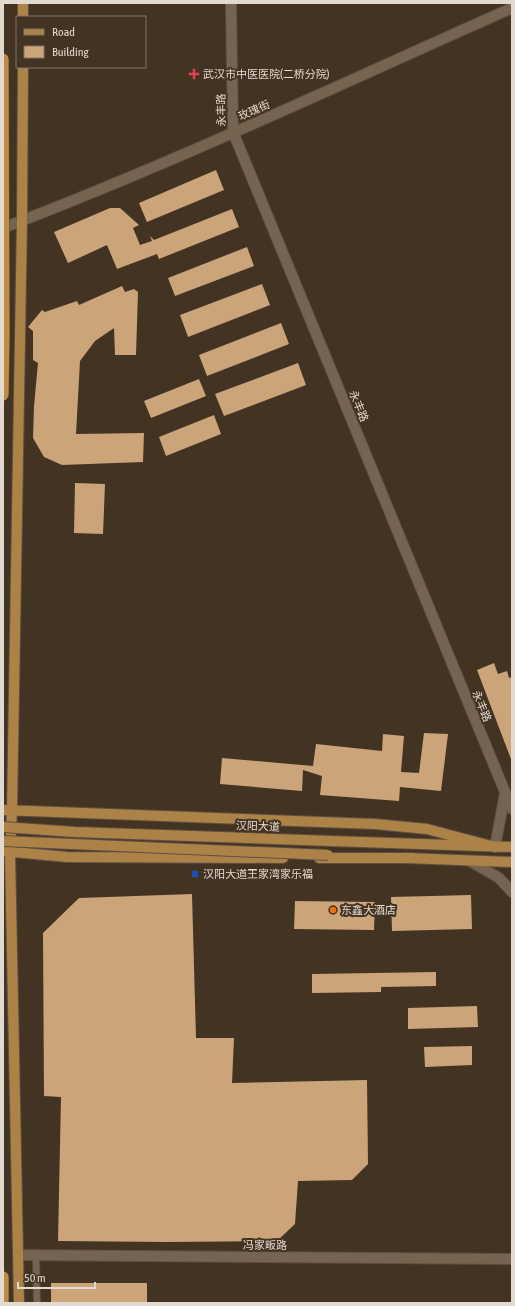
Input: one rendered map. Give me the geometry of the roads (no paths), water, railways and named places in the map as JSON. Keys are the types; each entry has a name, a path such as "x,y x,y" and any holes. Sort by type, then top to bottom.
{"highway":[{"path":"3,59 3,395"},
{"path":"3,1277 4,1303"}],"main road":[{"path":"23,3 23,16"},
{"path":"19,1303 19,1255 7,852 22,220 23,68"},
{"path":"8,810 375,824 427,829 495,847"},
{"name":"汉阳大道","path":"3,827 75,832 512,847"},
{"path":"3,841 512,862"},
{"path":"7,852 67,857 413,858"}],"street":[{"name":"永丰路","path":"231,3 233,132 512,809"},
{"name":"玫瑰街","path":"3,228 66,204 233,132 512,8"},
{"path":"495,847 505,793"},
{"path":"470,861 499,878 512,892"},
{"name":"冯家畈路","path":"19,1255 512,1259"}],"lane":[{"path":"36,1256 37,1303"}],"place":[{"name":"武汉市中医医院(二桥分院)","path":"194,74"},
{"name":"汉阳大道王家湾家乐福","path":"195,874"},
{"name":"东鑫大酒店","path":"333,910"}]}
